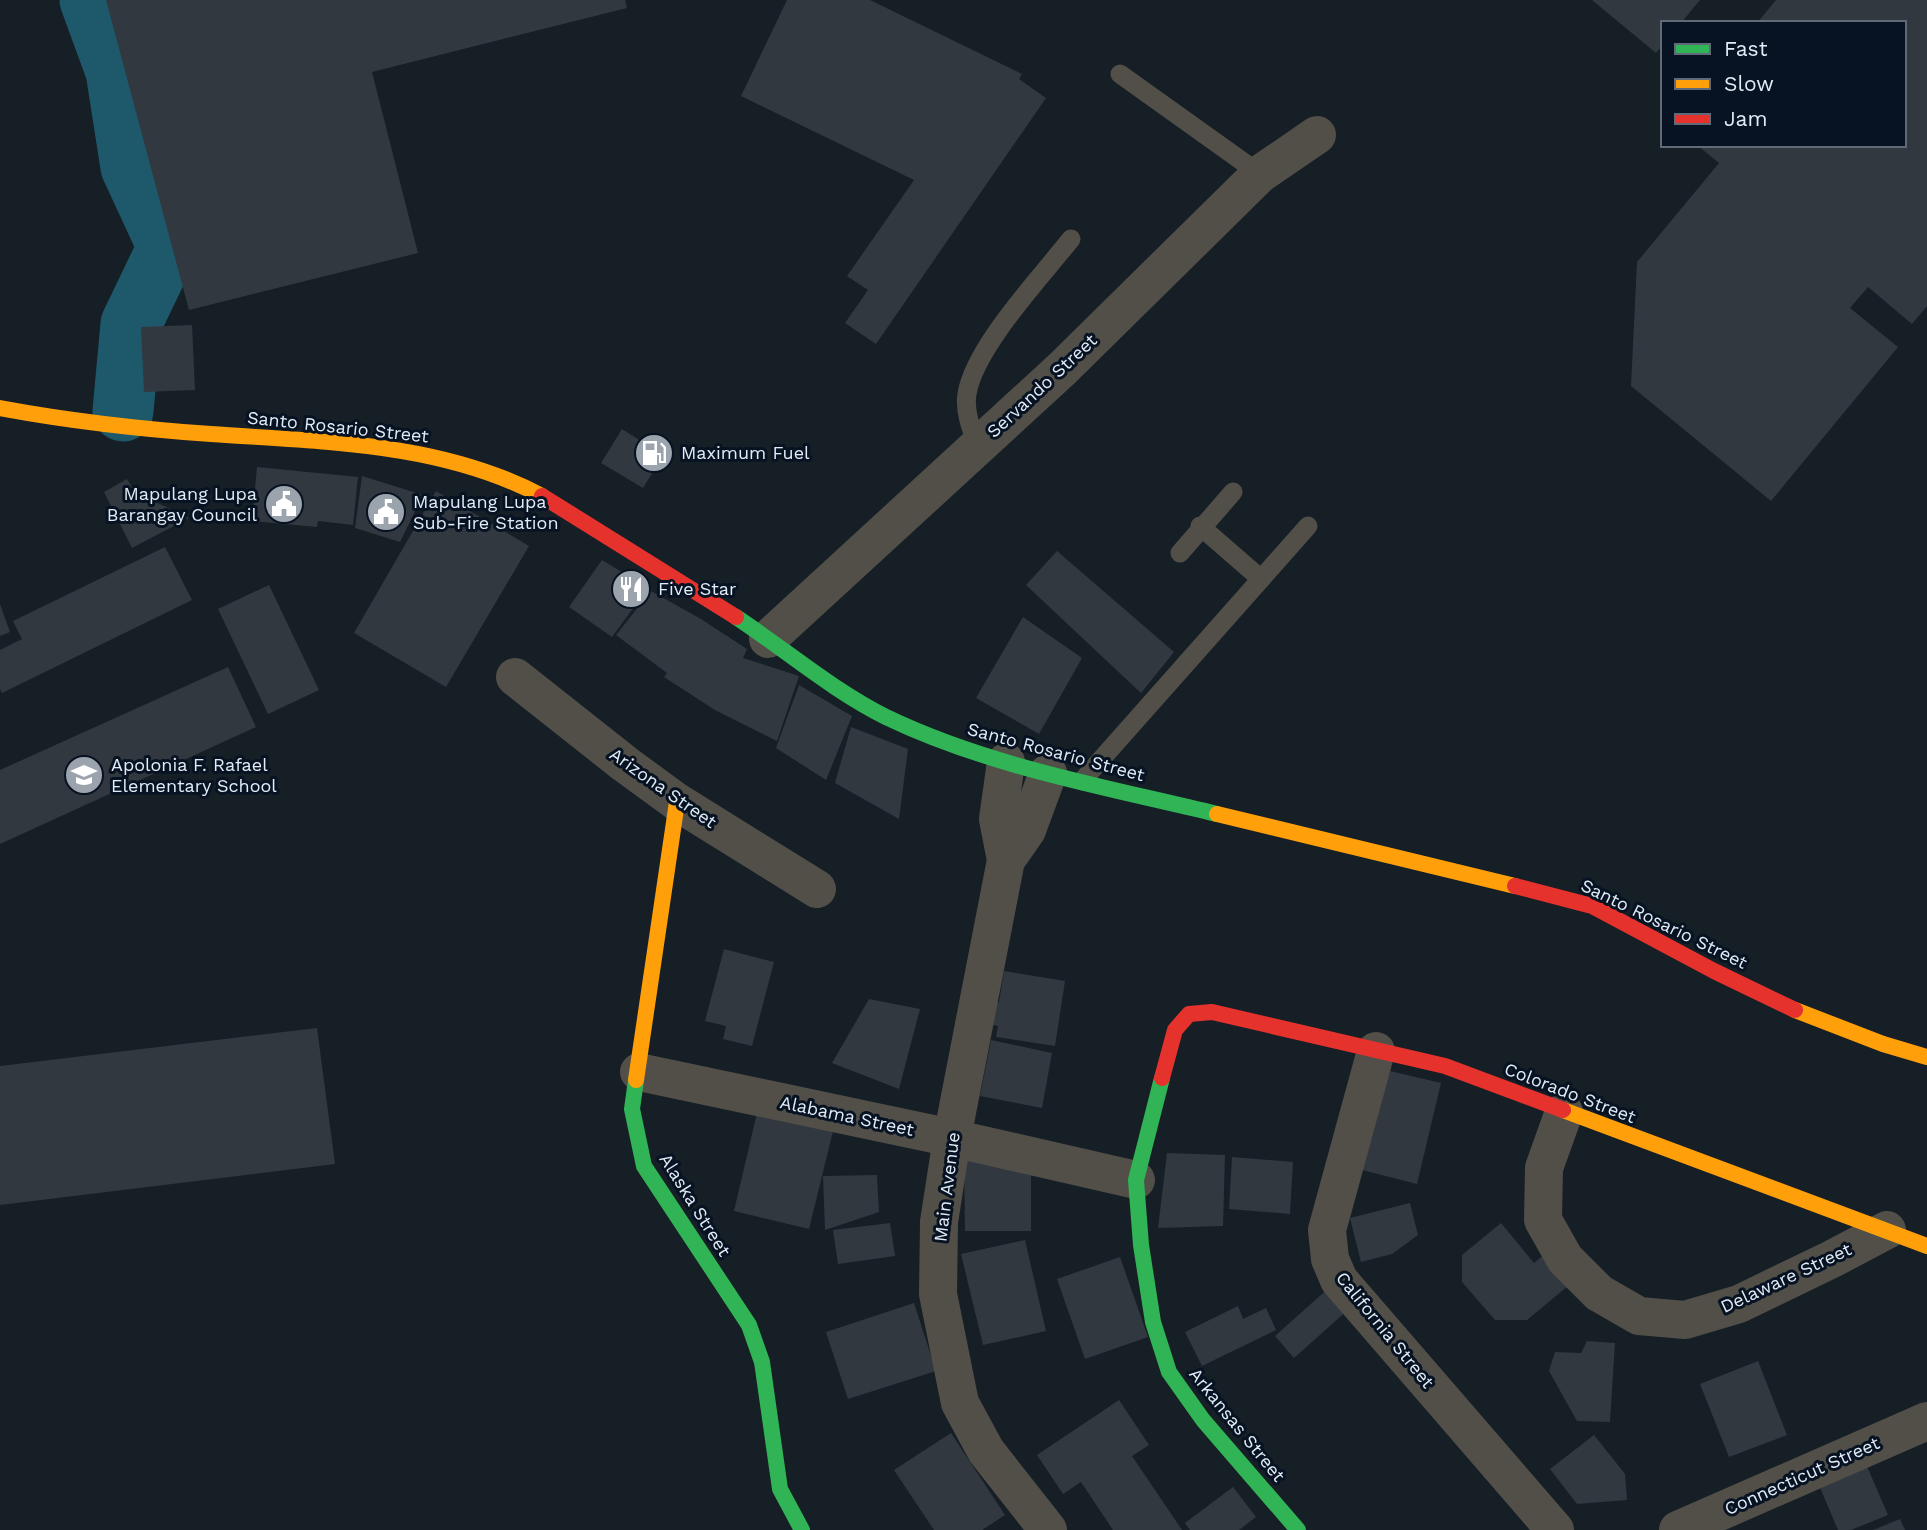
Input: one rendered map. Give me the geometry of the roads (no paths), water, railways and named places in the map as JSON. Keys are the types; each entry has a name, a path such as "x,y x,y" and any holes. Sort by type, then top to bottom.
{"street":[{"name":"Servando Street","path":"768,639 1062,369 1260,174 1317,135"},
{"name":"Santo Rosario Street","path":"0,408 135,428 270,436 388,449 477,468 531,489 666,571 885,717 950,744 1065,777 1592,906 1720,973 1848,1034 1927,1057"},
{"name":"Arizona Street","path":"515,677 677,802 817,889"},
{"name":"Main Avenue","path":"1006,762 998,819 1006,860 952,1138 939,1222 938,1294 960,1403 986,1451 1048,1530"},
{"name":"Main Avenue","path":"1006,860 1065,777"},
{"name":"Alaska Street","path":"677,802 632,1109 644,1166 749,1325 762,1362 779,1489 802,1530"},
{"name":"Colorado Street","path":"1189,1014 1212,1012 1445,1066 1927,1246"},
{"name":"Arkansas Street","path":"1189,1014 1175,1030 1136,1180 1141,1245 1153,1322 1169,1372 1203,1420 1298,1530"},
{"name":"California Street","path":"1376,1051 1327,1230 1330,1259 1339,1280 1555,1530"},
{"name":"Alabama Street","path":"639,1072 1136,1180"},
{"name":"Delaware Street","path":"1564,1112 1544,1168 1543,1220 1565,1259 1599,1293 1639,1316 1685,1320 1739,1304 1887,1230"},
{"name":"Connecticut Street","path":"1678,1530 1927,1421"}],"lane":[{"path":"1120,74 1260,174"},
{"path":"978,446 969,424 967,395 976,367 992,338 1071,239"},
{"path":"1180,553 1200,526 1233,492"},
{"path":"1200,526 1261,579"},
{"path":"1065,777 1261,579 1308,526"}],"waterway":[{"path":"90,0 116,71 131,167 168,247 131,324 123,411"}],"place":[{"name":"Maximum Fuel","path":"654,453"},
{"name":"Mapulang Lupa Barangay Council","path":"284,504"},
{"name":"Mapulang Lupa Sub-Fire Station","path":"386,512"},
{"name":"Five Star","path":"631,589"},
{"name":"Apolonia F. Rafael Elementary School","path":"84,775"}]}
